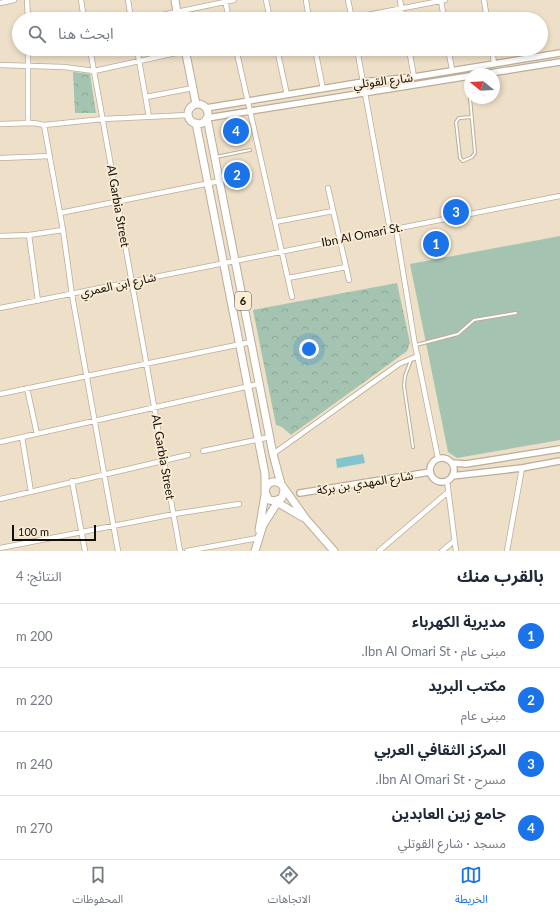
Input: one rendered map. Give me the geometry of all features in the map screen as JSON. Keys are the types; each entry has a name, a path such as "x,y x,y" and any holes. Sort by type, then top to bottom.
{"main road":[{"path":"174,0 177,12"},
{"path":"186,56 196,104"},
{"path":"196,104 206,108 207,118 202,123 196,123 191,120 188,115 191,107 196,104"},
{"name":"6","path":"207,118 273,454 283,487"},
{"name":"6","path":"196,123 265,474 265,492"},
{"path":"255,551 265,492 272,482 283,487 306,519 334,551"},
{"path":"258,538 266,519 277,502 283,496 283,487"},
{"path":"265,492 269,500 277,502 306,519"}],"street":[{"path":"0,3 14,0"},
{"path":"27,0 28,12"},
{"path":"81,0 83,12"},
{"path":"128,0 130,12"},
{"path":"188,12 225,1 234,0"},
{"path":"266,0 269,12"},
{"path":"306,0 309,12"},
{"path":"348,0 349,12"},
{"path":"400,0 402,12"},
{"path":"382,12 442,0 443,12"},
{"path":"484,0 486,12"},
{"path":"225,1 227,12"},
{"name":"شارع القوتلي","path":"548,55 560,53"},
{"path":"28,56 28,123"},
{"name":"Al Garbia Street","path":"91,56 146,363"},
{"path":"138,56 149,117"},
{"path":"0,65 94,71 157,56"},
{"path":"238,56 292,297"},
{"path":"278,56 287,95"},
{"path":"316,56 323,89"},
{"path":"358,56 390,230"},
{"path":"410,56 414,77"},
{"path":"449,56 452,69"},
{"path":"493,56 494,63"},
{"name":"شارع القوتلي","path":"206,108 363,82 414,77 452,69 540,56"},
{"path":"500,71 560,62"},
{"name":"شارع القوتلي","path":"207,118 464,77"},
{"path":"146,97 193,88"},
{"path":"0,124 28,123 44,125 103,119 188,115"},
{"path":"44,125 63,230 72,294 118,551"},
{"path":"1,158 50,156"},
{"path":"60,213 220,181"},
{"path":"328,188 349,280"},
{"name":"Ibn Al Omari St.","path":"235,261 560,196"},
{"path":"275,222 333,211"},
{"path":"396,229 418,356 438,458"},
{"path":"0,236 29,235 63,230"},
{"path":"29,235 38,301"},
{"name":"شارع ابن العمري","path":"0,308 235,261"},
{"path":"288,278 346,267"},
{"path":"0,394 251,342"},
{"path":"273,454 399,364 418,356"},
{"name":"AL Garbia Street","path":"146,363 180,551"},
{"path":"0,442 259,384"},
{"path":"28,388 37,434"},
{"path":"22,437 31,492"},
{"path":"203,451 270,437"},
{"path":"452,463 466,464 560,449"},
{"path":"0,499 104,473 188,455"},
{"path":"438,458 446,458 454,467 452,476 447,481 436,480 430,472 431,463 438,458"},
{"path":"452,476 522,468 560,461"},
{"path":"507,551 522,468"},
{"name":"شارع المهدي بن بركة","path":"300,493 430,472"},
{"path":"72,481 85,551"},
{"path":"447,481 456,551"},
{"path":"379,551 448,492"},
{"path":"0,548 174,514 239,504"},
{"path":"187,551 258,538"},
{"path":"442,551 454,541"}],"lane":[{"path":"471,104 472,116 475,153 472,157 463,161 460,158 456,122 459,118 472,116"},
{"path":"215,157 250,150"},
{"path":"416,345 458,334 474,320 516,312"},
{"path":"412,358 408,366 404,386 413,447"}],"green space":[{"path":"73,72 90,74 96,113 75,113"},
{"path":"560,236 560,440 457,458 448,452 410,264"},
{"path":"397,283 410,343 407,351 291,435 282,427 276,425 253,310"}],"water":[{"path":"363,454 365,463 337,468 336,459"}],"place":[{"name":"جامع زين العابدين","path":"236,131"},
{"name":"مكتب البريد","path":"237,175"},
{"name":"المركز الثقافي العربي","path":"456,212"},
{"name":"مديرية الكهرباء","path":"436,244"}]}
